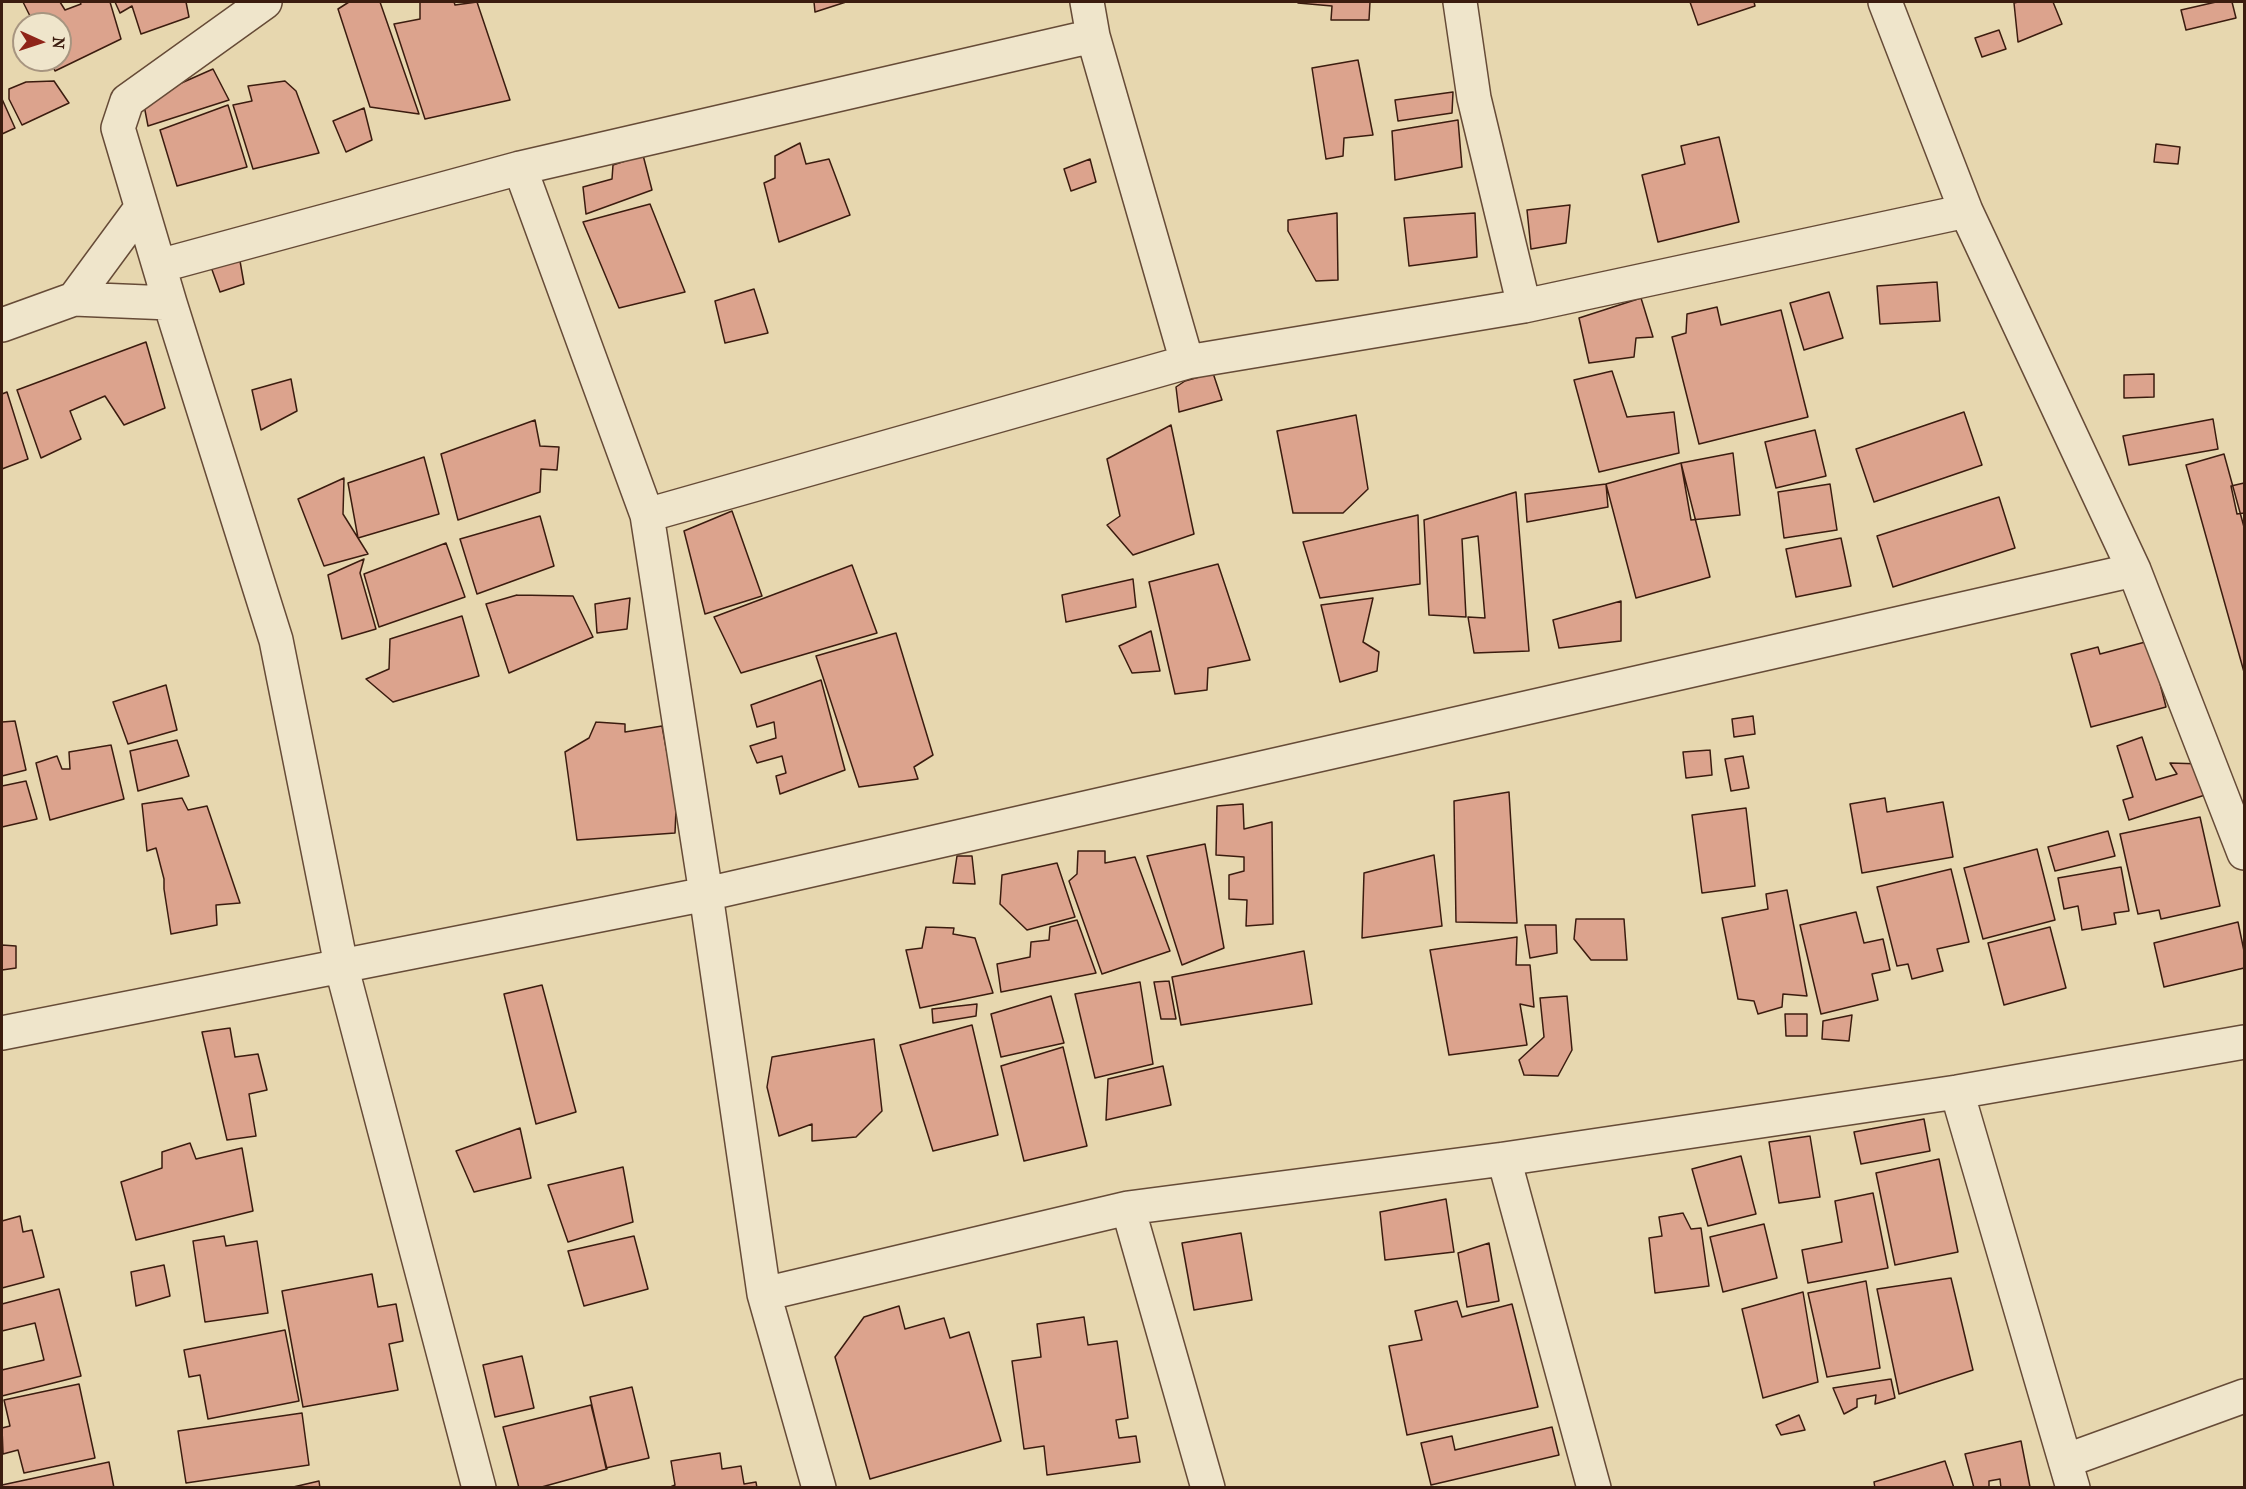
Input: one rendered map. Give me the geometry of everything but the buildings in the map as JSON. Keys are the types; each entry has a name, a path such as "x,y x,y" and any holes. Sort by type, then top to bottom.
{"street":[{"path":"265,2 128,101 118,128 170,303 276,640 341,965 479,1488"},
{"path":"1088,2 1093,36 1187,362"},
{"path":"1460,2 1474,98 1524,306"},
{"path":"1885,2 1966,211 2134,570 2244,853"},
{"path":"159,267 520,168 1093,36"},
{"path":"520,168 647,515 706,894 764,1294 819,1488"},
{"path":"74,299 141,208"},
{"path":"647,515 1187,362 1524,306 1966,211"},
{"path":"2,325 74,299 170,303"},
{"path":"2,1033 706,894 2134,570"},
{"path":"764,1294 1128,1208 1504,1159 1957,1092 2244,1042"},
{"path":"1957,1092 2069,1474 2244,1396"},
{"path":"1504,1159 1594,1488"},
{"path":"1128,1208 1208,1488"}]}
